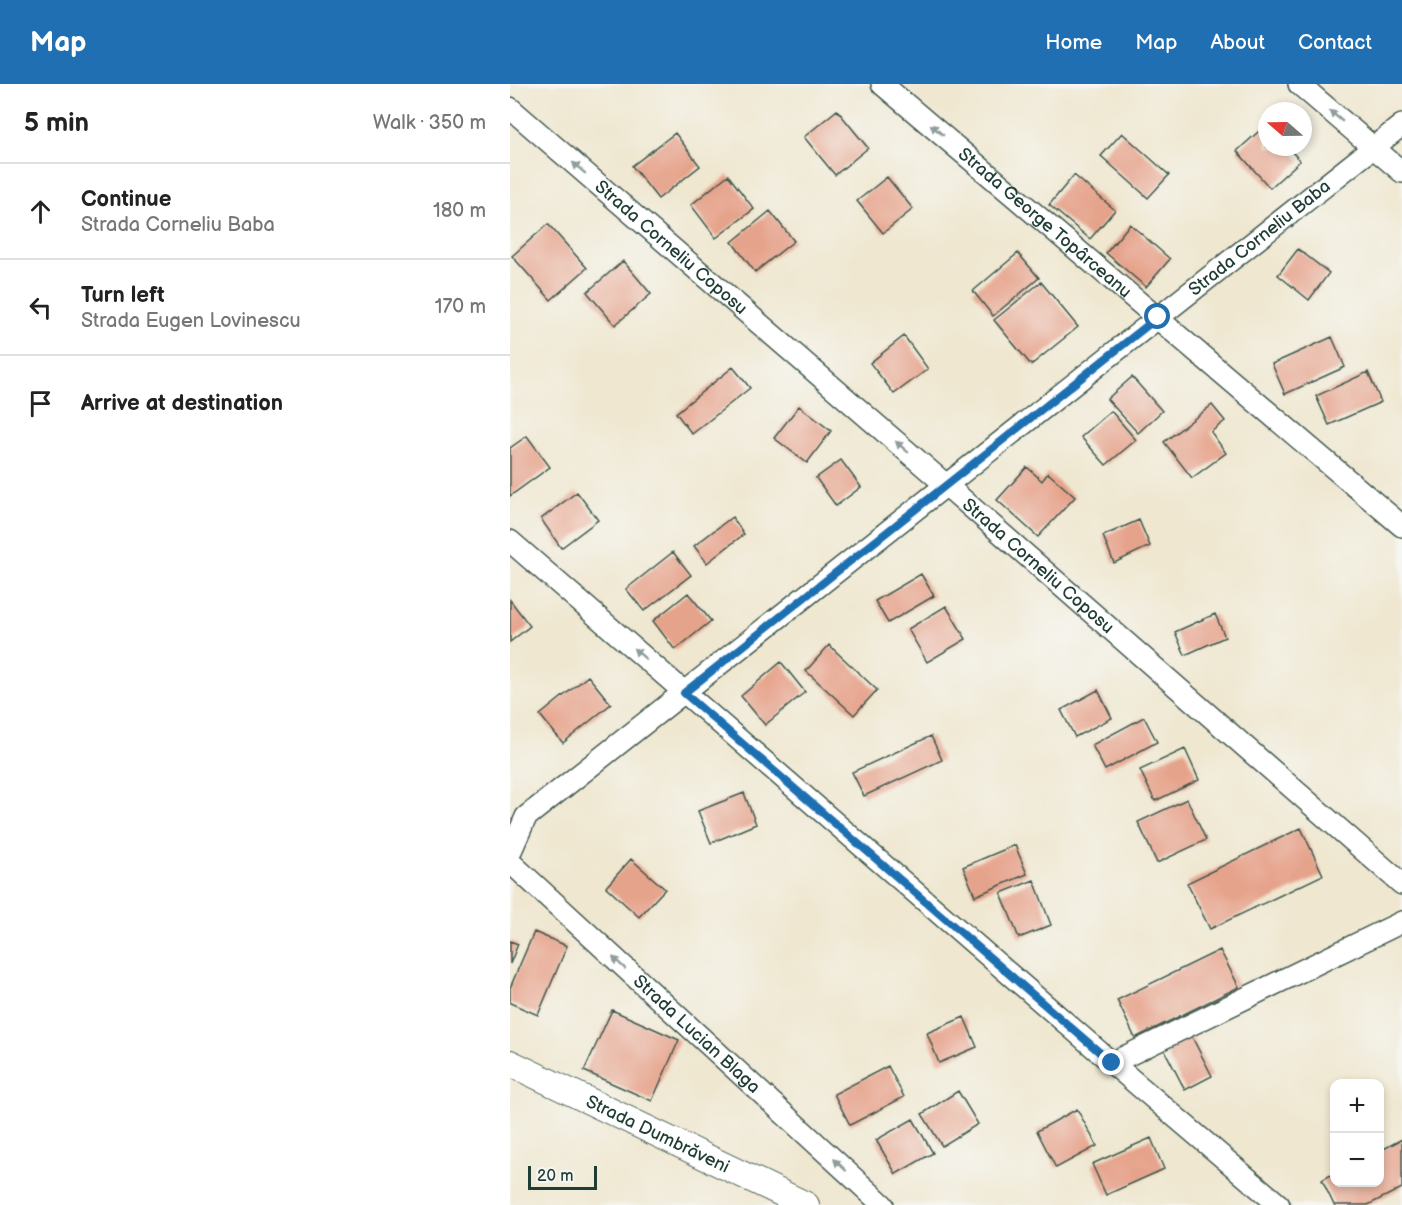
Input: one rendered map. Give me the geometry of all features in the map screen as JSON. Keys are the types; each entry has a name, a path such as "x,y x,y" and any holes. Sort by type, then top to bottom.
{"street":[{"name":"Strada George Topârceanu","path":"882,84 1402,526"},
{"path":"1299,84 1402,172"},
{"name":"Strada Corneliu Coposu","path":"510,108 1402,884"},
{"name":"Strada Corneliu Baba","path":"510,853 518,814 684,693 1402,125"},
{"path":"510,541 1279,1205"},
{"name":"Strada Lucian Blaga","path":"510,862 883,1205"},
{"path":"1112,1063 1402,922"},
{"name":"Strada Dumbrăveni","path":"510,1063 806,1205"}],"building":[{"path":"837,110 868,148 835,175 804,137"},
{"path":"1258,132 1258,156 1296,156 1300,161 1270,188 1237,151"},
{"path":"675,133 700,166 658,199 632,166"},
{"path":"1122,133 1169,175 1148,198 1101,156"},
{"path":"728,175 754,209 716,238 691,205"},
{"path":"1074,175 1115,210 1090,239 1049,205"},
{"path":"887,177 913,209 883,233 857,201"},
{"path":"770,211 794,241 755,272 732,242"},
{"path":"548,224 587,268 551,300 512,256"},
{"path":"1130,224 1170,259 1146,287 1106,253"},
{"path":"1298,249 1329,273 1309,300 1278,275"},
{"path":"1018,253 1039,278 993,316 973,291"},
{"path":"623,261 651,294 615,325 587,292"},
{"path":"1041,282 1078,327 1031,365 994,320"},
{"path":"904,336 928,369 894,394 870,363"},
{"path":"1332,337 1345,367 1285,394 1272,364"},
{"path":"733,367 750,388 692,434 676,413"},
{"path":"1368,372 1381,402 1329,425 1316,396"},
{"path":"1132,377 1162,411 1138,433 1107,399"},
{"path":"1212,405 1225,421 1211,432 1226,453 1192,478 1164,442"},
{"path":"799,406 831,431 807,463 774,438"},
{"path":"1111,411 1136,440 1106,465 1081,437"},
{"path":"527,436 550,467 510,496 510,448"},
{"path":"841,460 861,487 836,506 816,478"},
{"path":"1027,467 1042,481 1048,473 1075,497 1038,537 997,500"},
{"path":"577,492 598,520 561,548 541,519"},
{"path":"732,517 744,534 707,563 694,546"},
{"path":"1139,520 1150,546 1114,563 1103,536"},
{"path":"673,552 691,575 644,611 626,589"},
{"path":"921,574 934,596 888,623 875,601"},
{"path":"688,593 711,621 675,650 653,621"},
{"path":"510,600 530,626 510,642"},
{"path":"946,606 966,639 927,662 908,629"},
{"path":"1215,614 1225,637 1185,655 1175,632"},
{"path":"829,645 877,690 854,715 806,671"},
{"path":"781,662 805,692 765,725 741,696"},
{"path":"588,676 611,704 563,743 540,715"},
{"path":"1098,690 1112,718 1075,737 1061,710"},
{"path":"1144,717 1157,742 1105,770 1092,745"},
{"path":"931,736 942,760 864,796 852,772"},
{"path":"1185,749 1199,780 1155,801 1140,770"},
{"path":"744,793 756,824 711,843 698,811"},
{"path":"1187,799 1206,840 1157,863 1138,822"},
{"path":"1301,828 1323,875 1210,929 1187,883"},
{"path":"1015,845 1027,874 975,896 963,867"},
{"path":"631,859 665,889 639,917 606,887"},
{"path":"1034,880 1051,925 1019,938 1001,893"},
{"path":"534,932 567,946 538,1015 510,1003 510,988"},
{"path":"510,941 518,944 510,964"},
{"path":"1220,950 1239,987 1135,1038 1117,1000"},
{"path":"612,1010 679,1040 652,1101 584,1071"},
{"path":"964,1017 977,1047 939,1063 927,1033"},
{"path":"1191,1035 1212,1076 1185,1090 1164,1049"},
{"path":"888,1066 904,1097 850,1125 834,1094"},
{"path":"958,1091 978,1124 942,1146 922,1114"},
{"path":"1077,1109 1097,1146 1056,1168 1037,1131"},
{"path":"913,1119 933,1153 896,1174 876,1140"},
{"path":"1151,1138 1164,1169 1106,1195 1092,1164"},
{"path":"1402,1139 1402,1188 1368,1205 1334,1205 1322,1180 1330,1175 1330,1187 1384,1187 1384,1149"}],"route":[{"path":"1112,1063 684,693 1158,317"}]}
